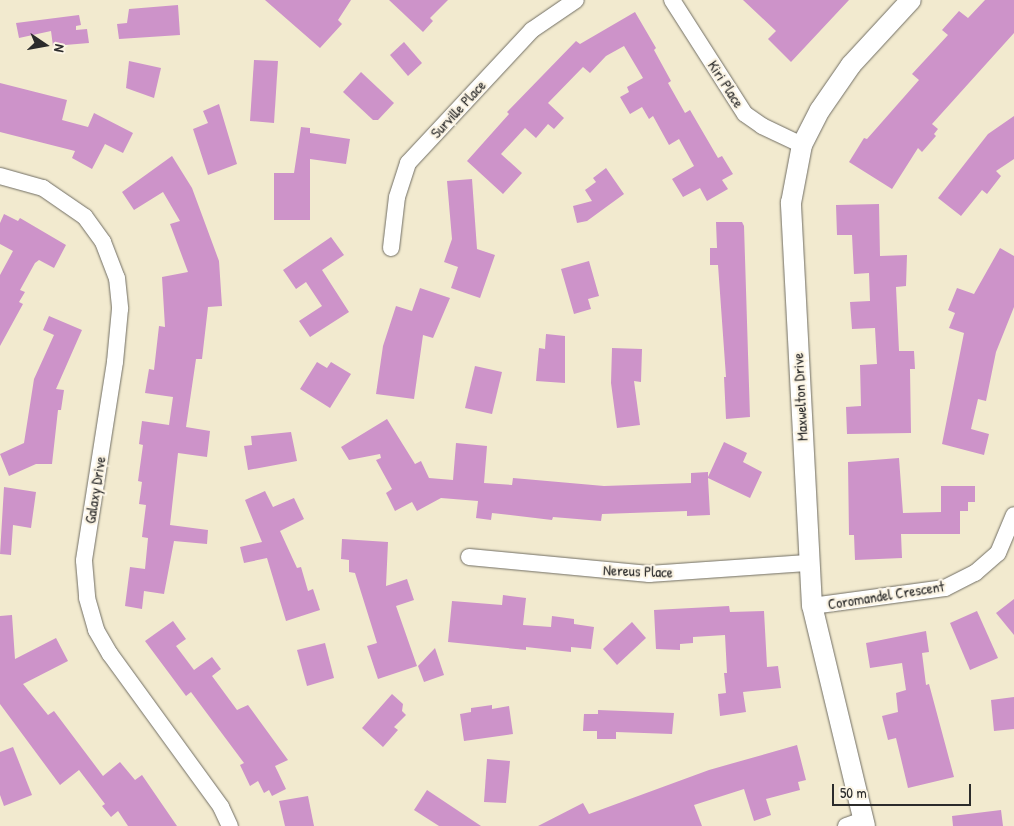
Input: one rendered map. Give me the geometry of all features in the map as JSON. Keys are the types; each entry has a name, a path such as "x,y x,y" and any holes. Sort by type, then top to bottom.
{"street":[{"name":"Surville Place","path":"391,248 397,197 408,163 532,30 576,0"},
{"name":"Kiri Place","path":"672,0 745,114 762,126 802,145"},
{"name":"Maxwelton Drive","path":"858,824 812,606 808,564 791,203 802,145 820,110 851,65 911,0"},
{"name":"Galaxy Drive","path":"0,176 43,188 85,217 103,242 117,278 120,309 115,362 84,561 86,598 96,630 110,654 221,807 230,826"},
{"name":"Coromandel Crescent","path":"812,606 945,588 975,573 998,553 1014,515"},
{"name":"Nereus Place","path":"469,558 649,574 808,564"}],"building":[{"path":"265,0 351,0 338,20 342,24 320,48"},
{"path":"389,0 448,0 430,18 433,21 423,32"},
{"path":"743,0 849,0 791,62 768,39 776,31"},
{"path":"985,0 1014,0 1014,33 932,124 938,129 934,134 936,136 922,152 918,148 892,189 849,162 864,138 867,139 919,80 912,74 948,35 942,30 959,11 968,18"},
{"path":"178,5 180,35 119,39 117,24 127,23 129,9"},
{"path":"635,12 656,48 654,50 671,81 668,83 685,113 690,110 718,158 722,156 733,174 722,180 728,189 707,201 700,188 683,197 672,179 694,166 679,139 669,145 653,116 649,119 642,107 630,114 620,97 629,92 627,87 643,78 624,46 606,56 590,73 583,67 548,103 564,118 554,129 548,124 536,138 525,128 501,154 522,173 503,194 467,161 509,114 507,112 576,41 580,44"},
{"path":"79,15 81,25 76,26 76,30 87,29 89,43 53,46 51,31 19,38 16,23"},
{"path":"404,42 422,63 408,76 390,55"},
{"path":"254,60 278,61 274,123 250,121"},
{"path":"129,61 161,68 154,98 126,88"},
{"path":"361,72 394,103 378,120 373,120 343,92"},
{"path":"0,83 67,100 62,120 88,127 94,113 133,133 123,153 105,144 92,169 72,158 75,151 0,132"},
{"path":"219,104 237,164 208,175 193,129 208,123 203,111"},
{"path":"1014,116 1014,159 996,171 1001,176 987,194 982,190 961,216 938,198 988,134"},
{"path":"301,127 310,128 310,133 350,139 346,164 310,159 310,220 274,220 274,173 294,173"},
{"path":"172,156 192,188 219,261 222,306 208,307 202,359 196,359 186,427 210,431 207,457 178,453 170,525 208,530 207,544 174,541 164,594 144,591 142,609 125,606 130,567 145,569 148,538 142,537 146,505 139,504 142,482 138,481 143,445 139,444 142,421 169,425 173,397 145,393 149,369 154,370 159,326 165,327 162,277 188,272 170,224 180,221 163,192 134,210 122,192"},
{"path":"606,168 624,194 587,221 577,223 573,206 592,201 585,190 596,182 593,178"},
{"path":"472,179 477,249 495,255 480,298 451,288 458,267 444,262 452,239 447,181"},
{"path":"879,204 880,256 907,255 906,286 896,287 899,351 914,351 915,369 910,369 911,433 847,434 846,407 861,406 860,365 877,364 875,328 852,329 850,302 870,301 869,273 854,274 852,235 837,235 836,205"},
{"path":"4,214 18,221 20,218 66,245 54,268 39,260 35,263 20,290 25,292 19,302 23,304 0,346 0,275 13,251 0,244 0,223"},
{"path":"716,222 742,222 744,226 750,417 726,419 724,377 726,377 718,265 710,265 710,248 717,248"},
{"path":"331,237 344,255 322,270 349,312 310,337 299,321 322,306 306,282 296,289 283,270"},
{"path":"1000,248 1014,256 1014,307 996,352 986,401 978,399 971,429 989,434 984,455 942,444 964,333 949,328 955,313 948,310 957,288 974,294"},
{"path":"589,261 599,296 588,299 591,309 574,314 561,269"},
{"path":"420,288 450,298 433,338 423,335 414,399 376,394 383,346 396,306 412,311"},
{"path":"49,316 82,330 56,389 64,390 61,410 58,410 52,464 36,464 9,476 0,454 24,443 34,379 54,335 43,330"},
{"path":"546,334 565,336 565,383 536,381 539,348 545,349"},
{"path":"612,348 642,349 641,382 634,381 640,425 617,428 611,383"},
{"path":"317,362 327,368 331,362 351,374 330,408 300,389"},
{"path":"475,366 502,372 492,414 465,408"},
{"path":"387,419 415,464 421,461 429,478 453,480 456,443 487,446 484,483 512,485 513,478 604,486 691,483 691,473 708,472 708,477 724,442 747,453 743,462 762,472 750,498 708,478 710,515 687,516 687,511 602,514 601,521 553,517 552,520 492,513 491,520 476,518 478,501 441,498 417,511 412,502 395,511 386,493 392,489 376,460 381,458 380,454 349,460 341,447"},
{"path":"291,432 297,461 248,470 244,446 252,445 251,436"},
{"path":"899,458 903,513 941,512 941,486 975,486 975,502 968,502 968,511 960,511 960,534 901,534 902,558 855,560 854,535 849,535 848,462"},
{"path":"4,487 36,492 31,528 13,525 11,555 0,554"},
{"path":"265,491 273,507 294,498 304,519 280,531 297,568 301,567 308,591 313,589 320,610 286,621 267,558 244,563 240,547 262,542 245,500"},
{"path":"342,539 388,542 386,586 407,579 414,600 396,606 417,666 378,679 367,646 377,643 355,573 349,572 349,560 341,559"},
{"path":"503,595 526,598 523,625 551,627 552,616 574,619 574,624 594,627 591,649 571,647 571,652 526,647 526,650 448,642 452,601 502,605"},
{"path":"1014,599 1014,635 996,613"},
{"path":"729,606 730,612 764,611 767,667 778,666 781,688 743,692 746,712 720,716 718,694 726,693 724,673 727,673 725,635 693,637 693,643 680,644 680,650 656,649 654,610"},
{"path":"977,611 998,658 970,670 950,623"},
{"path":"12,615 15,659 56,638 68,661 23,684 48,715 54,711 103,776 120,762 135,780 142,775 177,826 128,826 118,811 111,817 102,806 105,804 79,770 60,785 0,704 0,616"},
{"path":"173,621 186,639 176,646 194,670 212,657 221,669 212,676 237,710 248,705 288,760 275,766 286,789 272,796 269,790 264,793 258,781 250,786 240,765 244,763 191,692 186,696 145,641"},
{"path":"632,622 646,638 617,665 603,649"},
{"path":"926,631 929,652 922,653 926,685 929,684 954,777 908,788 896,738 888,740 882,716 898,712 896,693 906,690 902,663 870,668 866,643"},
{"path":"325,643 334,678 307,686 297,650"},
{"path":"435,648 444,675 424,682 418,666"},
{"path":"392,694 403,704 402,711 406,715 394,727 398,730 383,747 362,728"},
{"path":"1014,697 1014,729 994,731 991,700"},
{"path":"492,705 492,709 509,706 513,734 464,741 460,714 471,712 471,708"},
{"path":"598,710 674,713 672,734 616,732 616,739 597,739 597,731 583,731 584,714 598,714"},
{"path":"797,745 806,780 798,782 800,790 766,799 771,815 754,821 744,789 694,805 702,826 538,826 583,803 589,814 709,770"},
{"path":"13,747 32,795 4,806 0,795 0,752"},
{"path":"487,759 510,761 506,803 484,802"},
{"path":"427,790 481,826 439,826 414,810"},
{"path":"308,796 314,826 285,826 279,801"},
{"path":"1001,810 1003,826 953,826 952,816"}]}
